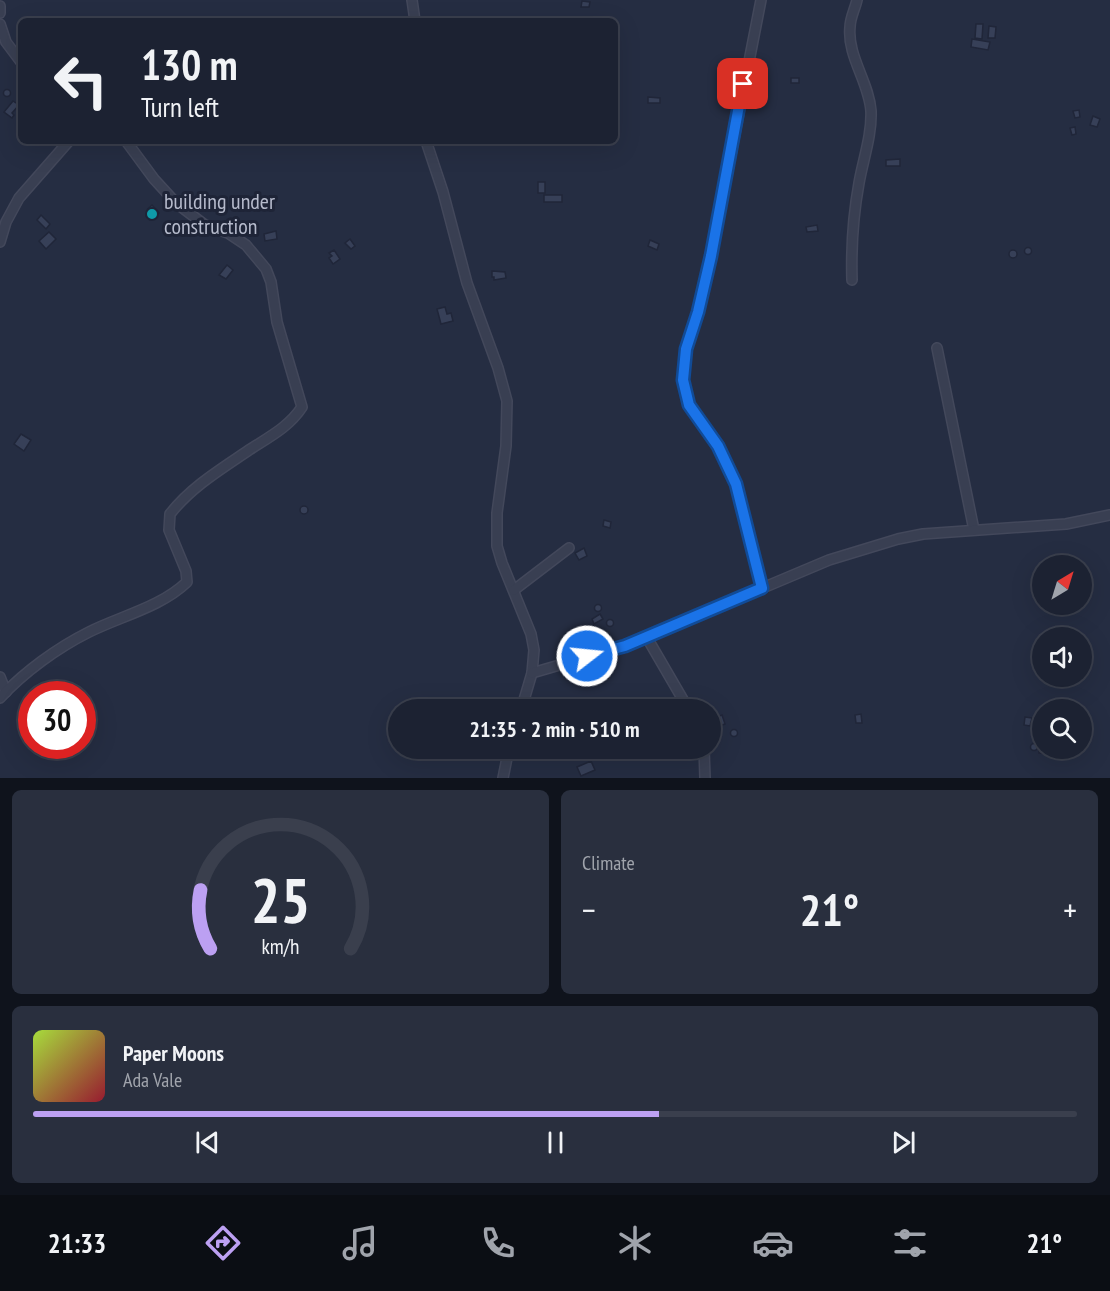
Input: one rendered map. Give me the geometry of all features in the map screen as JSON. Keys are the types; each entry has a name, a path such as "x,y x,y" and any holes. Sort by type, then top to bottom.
{"street":[{"path":"412,0 414,18"},
{"path":"761,0 711,256 698,312 686,349 683,380 689,405 718,446 736,484 762,588"},
{"path":"852,280 854,211 871,112 868,92 852,49 849,27 856,0"},
{"path":"0,6 0,13"},
{"path":"0,24 6,42 18,58"},
{"path":"0,242 6,222 19,198 67,144"},
{"path":"3,695 34,668 88,633 180,589 187,582 186,571 170,530 170,514 178,503 195,488 282,429 296,417 302,407 280,332 271,282 266,269 246,245 228,233 205,225 176,203 154,179 128,144"},
{"path":"427,144 443,192 467,283 498,368 507,401 507,446 497,513 497,546 531,634 534,650 532,673 524,699"},
{"path":"937,348 974,530"},
{"path":"532,673 625,646 829,560 898,540 922,534 1066,524 1110,516"},
{"path":"514,590 569,548"},
{"path":"646,636 683,699"},
{"path":"0,677 3,695"},
{"path":"503,778 507,759"},
{"path":"704,759 705,778"}],"building":[{"path":"582,1 590,2 589,7 581,7"},
{"path":"976,24 983,24 982,39 975,38"},
{"path":"989,26 996,27 995,38 988,38"},
{"path":"972,39 990,42 988,50 971,47"},
{"path":"791,78 799,78 799,83 791,83"},
{"path":"7,90 10,93 7,96 4,93"},
{"path":"648,97 660,98 660,103 648,103"},
{"path":"13,101 18,104 12,113 14,115 12,118 4,112"},
{"path":"1079,110 1080,117 1075,118 1073,111"},
{"path":"1093,116 1100,119 1097,127 1090,125"},
{"path":"1075,127 1076,134 1072,135 1070,128"},
{"path":"900,159 900,166 886,166 886,160"},
{"path":"538,182 545,182 545,193 538,193"},
{"path":"544,195 562,195 562,202 544,202"},
{"name":"building under construction","path":"152,205 159,213 150,220 146,216 151,211 148,209"},
{"path":"41,215 50,224 46,229 37,220"},
{"path":"817,225 818,231 807,232 806,227"},
{"path":"276,231 277,239 265,241 264,234"},
{"path":"49,232 56,239 46,249 39,241"},
{"path":"350,239 355,246 351,249 345,243"},
{"path":"650,240 659,244 657,250 648,246"},
{"path":"1028,248 1031,251 1028,254 1025,251"},
{"path":"334,250 340,259 333,264 329,253"},
{"path":"1013,250 1017,254 1013,258 1009,254"},
{"path":"227,265 233,270 226,279 219,275"},
{"path":"492,271 505,272 506,278 494,280"},
{"path":"445,307 447,314 451,313 453,321 441,324 437,309"},
{"path":"21,434 31,440 24,451 14,444"},
{"path":"304,506 308,510 304,514 300,510"},
{"path":"604,520 611,522 610,528 603,526"},
{"path":"584,548 587,556 579,560 575,553"},
{"path":"598,604 602,608 598,612 594,608"},
{"path":"600,614 603,619 594,624 592,619"},
{"path":"610,619 614,623 610,627 606,623"},
{"path":"861,714 862,723 856,723 855,715"},
{"path":"721,715 725,724 721,725"},
{"path":"1025,717 1032,718 1030,726 1024,725"},
{"path":"734,730 737,733 734,736 731,733"},
{"path":"591,761 595,770 581,776 577,767"}],"place":[{"name":"building under construction","path":"152,214"}],"route":[{"path":"587,656 625,646 762,588 736,484 718,446 689,405 683,380 686,349 698,312 711,256 743,84"}]}
